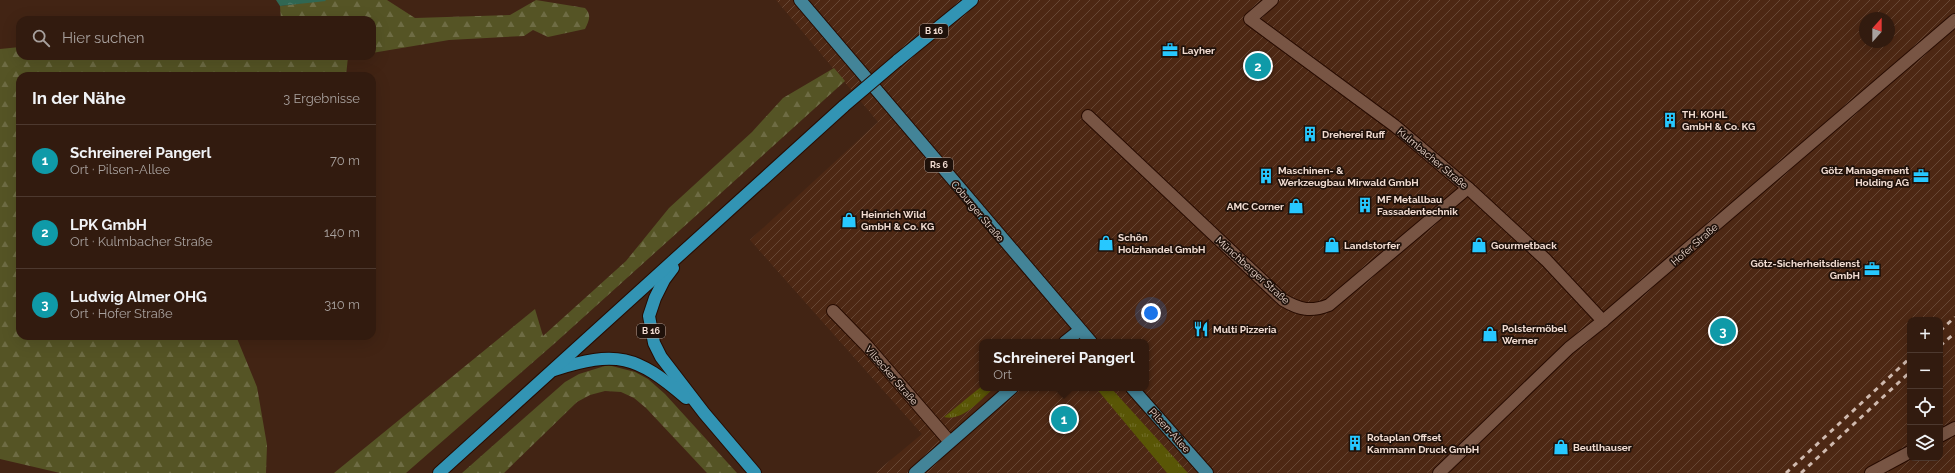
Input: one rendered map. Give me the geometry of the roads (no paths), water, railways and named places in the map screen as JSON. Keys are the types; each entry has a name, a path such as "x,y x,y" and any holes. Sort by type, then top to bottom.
{"highway":[{"name":"B 16","path":"439,473 844,106 972,0"},
{"name":"B 16","path":"691,244 664,280 655,298 650,316 654,343 661,357 704,413"},
{"name":"B 16","path":"551,370 580,361 600,358 616,358 636,363 660,375 704,413"},
{"path":"704,413 756,473"}],"main road":[{"name":"Coburger Straße","path":"800,0 1080,330"},
{"path":"1069,339 1080,330 1088,339"},
{"path":"915,473 1009,391"},
{"name":"Pilsen-Allee","path":"1135,391 1207,473"}],"street":[{"name":"Kulmbacher Straße","path":"1272,0 1250,20 1389,122 1468,188 1546,260 1603,321"},
{"name":"Hofer Straße","path":"1439,473 1569,348 1603,321 1955,20"},
{"name":"Münchberger Straße","path":"1088,116 1283,300 1295,308 1306,310 1318,309 1329,305 1468,188"},
{"name":"Vilsecker Straße","path":"833,311 867,346 950,442"},
{"path":"1943,434 1955,428"},
{"path":"1871,473 1907,454"}],"water":[{"path":"276,0 325,0 326,1 280,6"}],"railway":[{"path":"1943,328 1955,317"},
{"path":"1943,343 1955,333"},
{"path":"1786,473 1907,361"},
{"path":"1801,473 1907,375"}],"place":[{"name":"Layher","path":"1170,50"},
{"name":"LPK GmbH","path":"1258,66"},
{"name":"TH. KOHL GmbH & Co. KG","path":"1670,120"},
{"name":"Dreherei Ruff","path":"1310,134"},
{"name":"Maschinen- & Werkzeugbau Mirwald GmbH","path":"1266,176"},
{"name":"Götz Management Holding AG","path":"1921,176"},
{"name":"MF Metallbau Fassadentechnik","path":"1365,205"},
{"name":"AMC Corner","path":"1296,206"},
{"name":"Heinrich Wild GmbH & Co. KG","path":"849,220"},
{"name":"Schön Holzhandel GmbH","path":"1106,243"},
{"name":"Landstorfer","path":"1332,245"},
{"name":"Gourmetback","path":"1479,245"},
{"name":"Götz-Sicherheitsdienst GmbH","path":"1872,269"},
{"name":"Multi Pizzeria","path":"1201,329"},
{"name":"Ludwig Almer OHG","path":"1723,331"},
{"name":"Polstermöbel Werner","path":"1490,334"},
{"name":"Schreinerei Pangerl","path":"1064,419"},
{"name":"Rotaplan Offset Kammann Druck GmbH","path":"1355,443"},
{"name":"Beutlhauser","path":"1561,447"}]}
